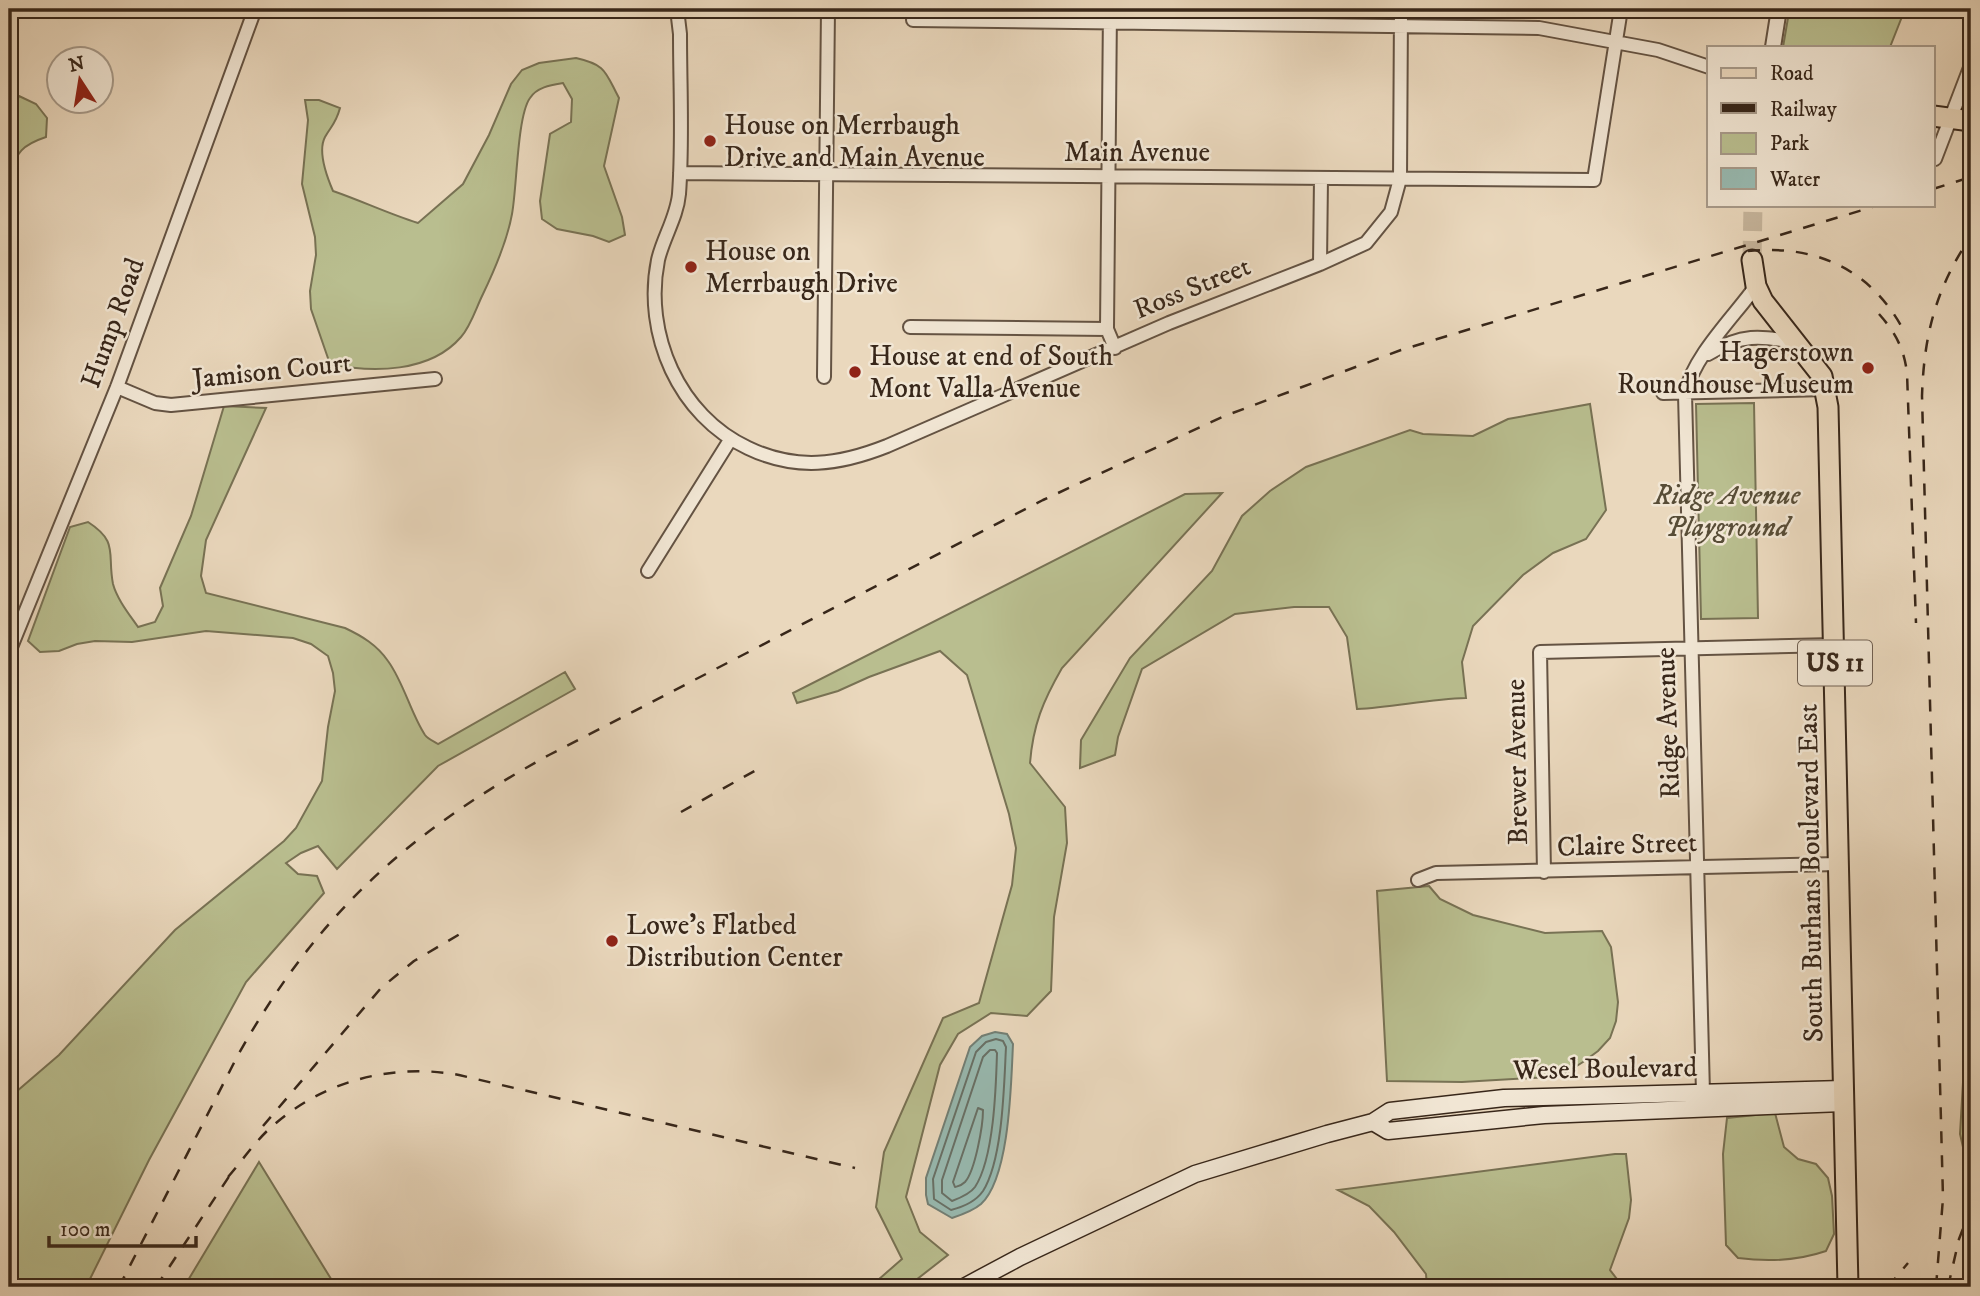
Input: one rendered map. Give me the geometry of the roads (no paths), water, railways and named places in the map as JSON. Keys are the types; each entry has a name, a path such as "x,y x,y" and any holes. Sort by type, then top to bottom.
{"main road":[{"name":"South Burhans Boulevard East","path":"1752,260 1756,286 1763,301 1822,376 1826,390 1843,1096"},
{"name":"Wesel Boulevard","path":"964,1287 1020,1256 1195,1174 1327,1133 1373,1122 1390,1111 1504,1098 1703,1093 1843,1096"},
{"name":"Wesel Boulevard","path":"1373,1122 1388,1131 1544,1115 1843,1096"},
{"name":"US 11","path":"1843,1096 1848,1286"}],"street":[{"name":"Ross Street","path":"677,9 680,34 680,173 678,198 657,263 656,298 662,342 675,380 712,426 730,440 758,453 788,461 815,463 840,462 887,446 1169,323 1356,249 1375,234 1391,212 1400,179 1401,9"},
{"path":"824,377 828,9"},
{"path":"1110,9 1107,329 1115,348"},
{"path":"1614,43 1620,9"},
{"path":"1773,46 1779,9"},
{"name":"Hump Road","path":"9,652 117,387 250,10"},
{"path":"913,20 1539,28 1679,55 1707,66"},
{"name":"Main Avenue","path":"680,173 1594,180 1614,43"},
{"path":"1936,159 1971,65"},
{"path":"1320,264 1321,178"},
{"name":"Ridge Avenue","path":"1703,1093 1685,394 1689,379 1720,330 1756,286"},
{"path":"910,327 1107,329"},
{"path":"1704,356 1727,343 1756,336 1798,344"},
{"name":"Jamison Court","path":"117,387 155,403 171,405 435,379"},
{"path":"1663,393 1826,390"},
{"path":"648,571 730,440"},
{"path":"1690,649 1834,646"},
{"name":"Brewer Avenue","path":"1544,872 1540,652 1690,649"},
{"name":"Claire Street","path":"1418,880 1436,873 1839,864"}],"water":[{"path":"995,1032 1007,1034 1013,1044 1010,1105 1003,1152 991,1191 981,1204 952,1218 928,1204 926,1178 970,1047 982,1036"}],"tunnel":[{"path":"1752,260 1753,206"}],"railway":[{"path":"1934,189 1971,177"},
{"path":"119,1287 238,1055 300,959 370,881 409,847 498,784 549,755 1043,500 1222,417 1401,350 1876,206"},
{"path":"1936,1287 1943,1198 1922,396 1923,373 1934,312 1949,274 1971,236"},
{"path":"1748,251 1798,252 1841,266 1878,294 1906,335"},
{"path":"1879,314 1898,341 1907,373 1916,623"},
{"path":"681,812 758,769"},
{"path":"263,1126 381,988 414,961 465,931"},
{"path":"228,1177 266,1132 308,1101 355,1080 406,1072 459,1075 855,1168"},
{"path":"156,1287 234,1169"},
{"path":"1948,1287 1959,1239 1971,1208"},
{"path":"1888,1287 1908,1263"}],"place":[{"name":"House on Merrbaugh Drive and Main Avenue","path":"710,141"},
{"name":"House on Merrbaugh Drive","path":"691,267"},
{"name":"Hagerstown Roundhouse Museum","path":"1868,368"},
{"name":"House at end of South Mont Valla Avenue","path":"855,372"},
{"name":"Lowe's Flatbed Distribution Center","path":"612,941"}],"park label":[{"name":"Ridge Avenue Playground","path":"1727,511"}]}
